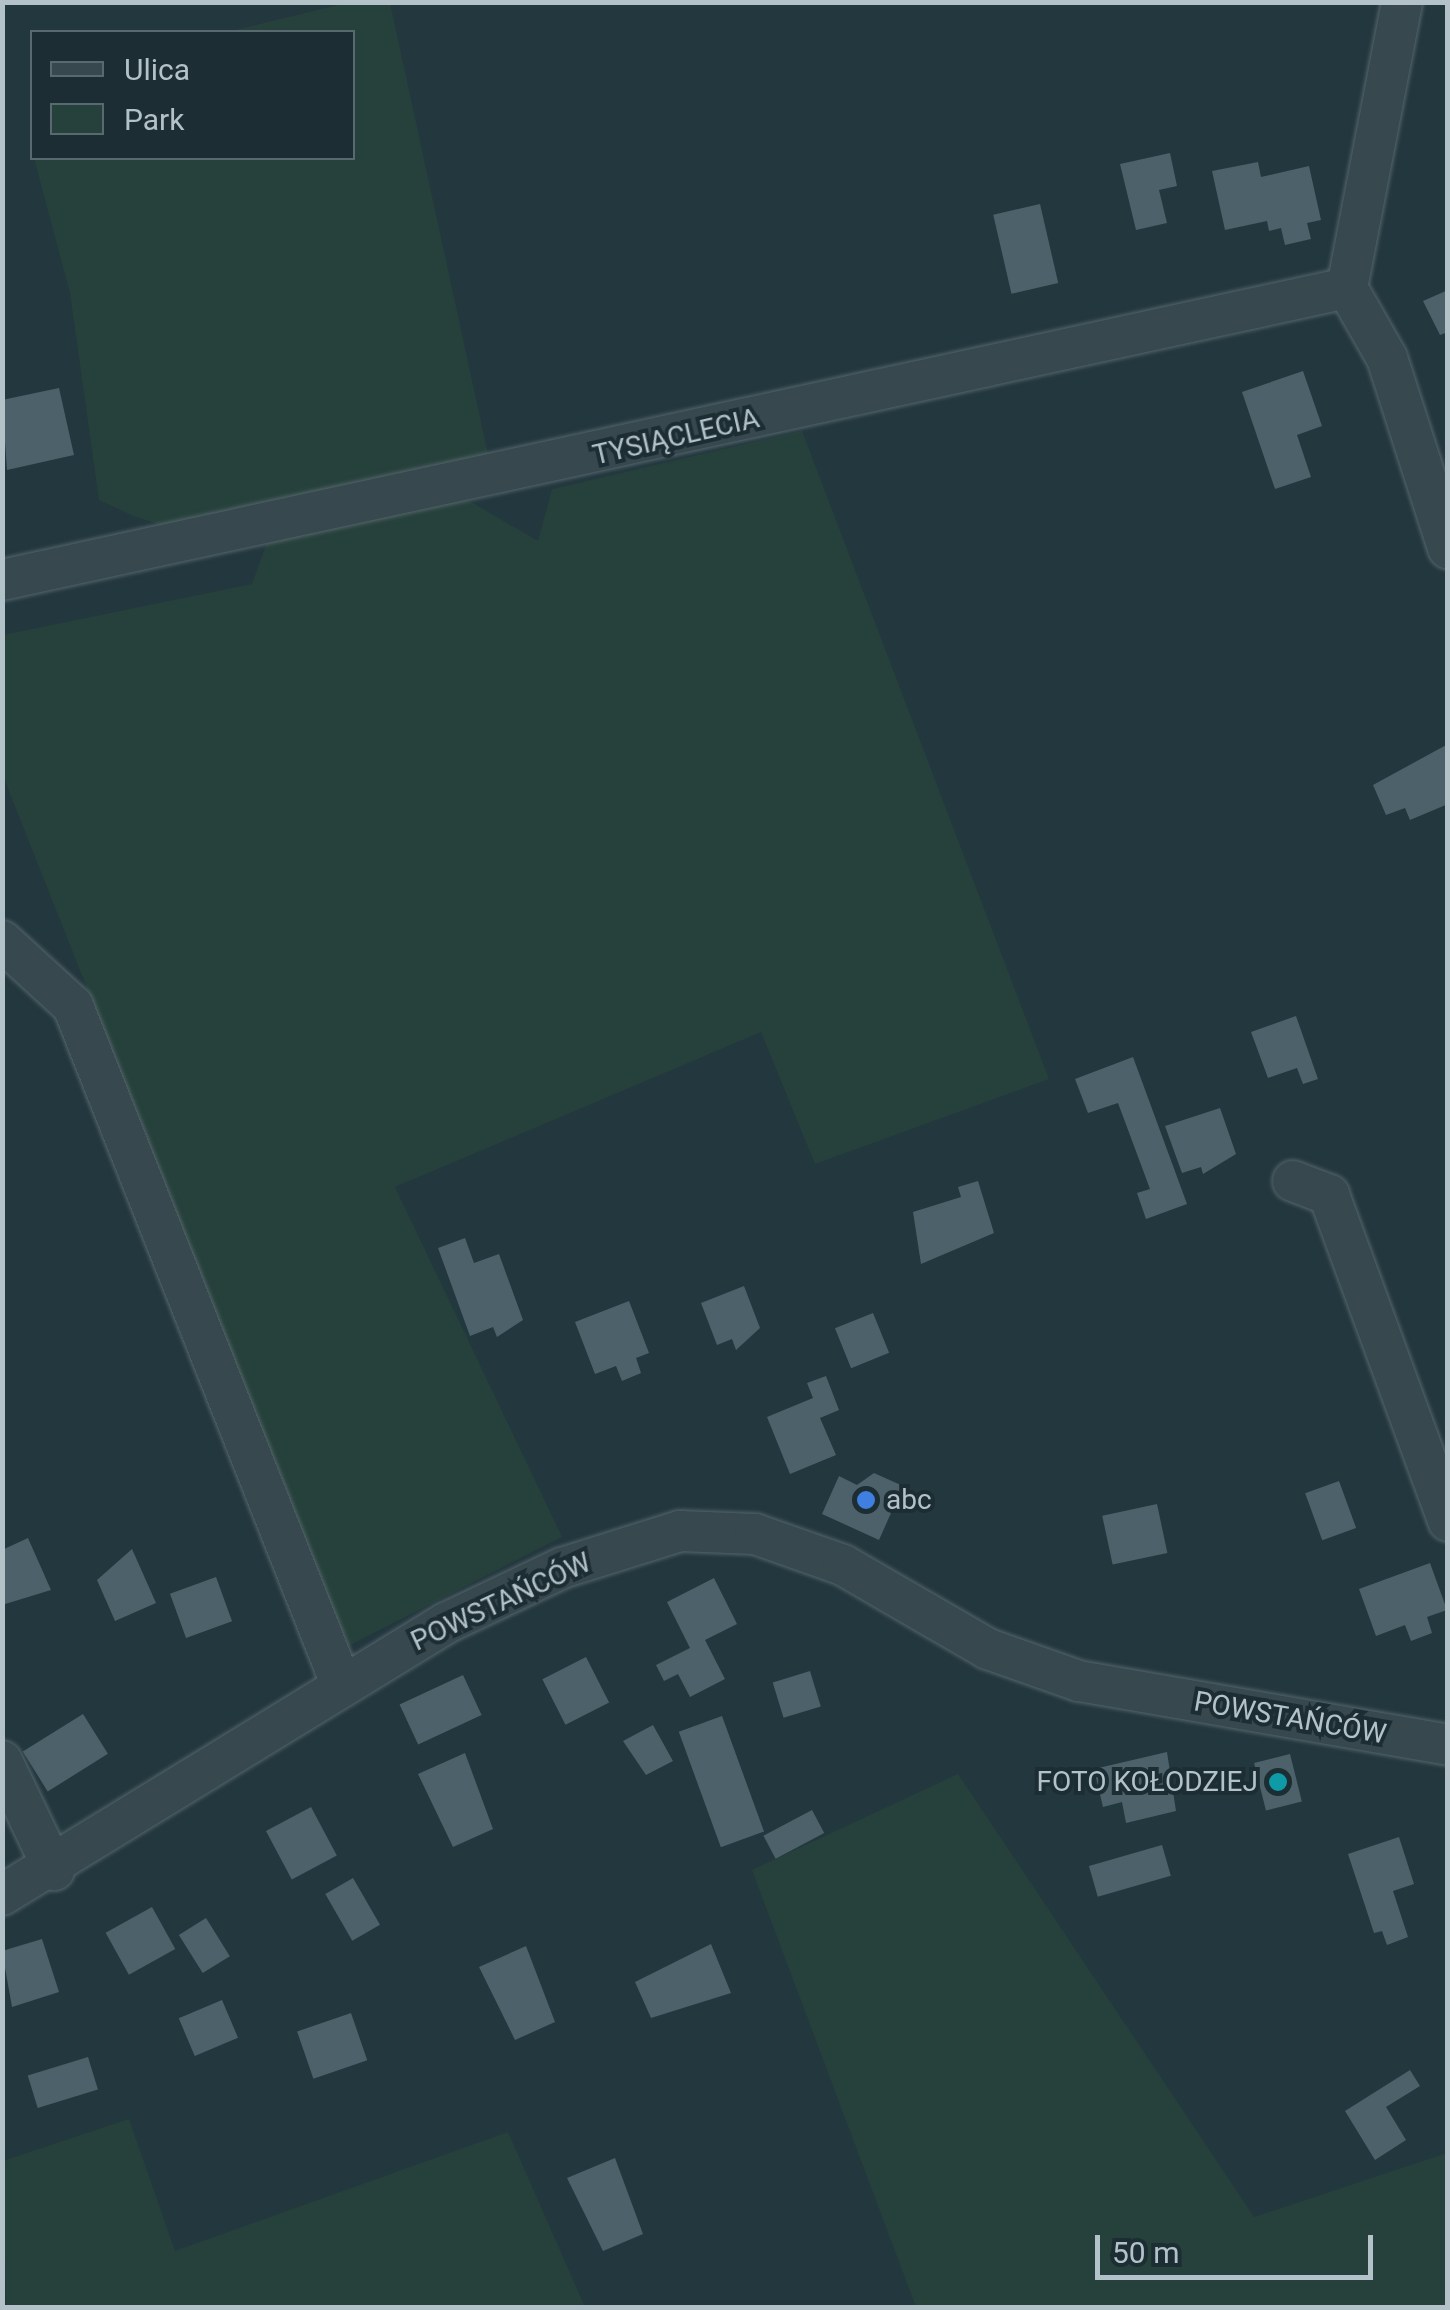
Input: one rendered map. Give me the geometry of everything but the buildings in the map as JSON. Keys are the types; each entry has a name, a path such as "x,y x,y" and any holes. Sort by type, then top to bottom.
{"street":[{"path":"1402,2 1367,222 1347,288 1387,358 1448,548"},
{"name":"TYSIĄCLECIA","path":"2,580 1347,288"},
{"path":"2,941 73,1006 340,1681"},
{"path":"1293,1182 1328,1195 1448,1520"},
{"name":"POWSTAŃCÓW","path":"2,1895 54,1870 340,1681 562,1568 680,1532 754,1534 843,1565 988,1650 1079,1680 1448,1744"},
{"path":"2,1761 54,1870"}],"green space":[{"path":"346,3 390,3 488,454 164,526 99,500 70,293 35,160 355,160 355,30 235,30"},
{"path":"802,431 1049,1079 815,1164 761,1032 395,1187 562,1537 348,1646 3,776 3,635 252,584 268,540 466,499 538,541 552,489"},
{"path":"958,1774 1254,2217 1447,2153 1447,2307 916,2307 752,1870"},
{"path":"129,2119 175,2251 508,2132 585,2307 6,2307 3,2161"}],"place":[{"name":"abc","path":"866,1500"},
{"name":"FOTO KOŁODZIEJ","path":"1278,1782"}]}
